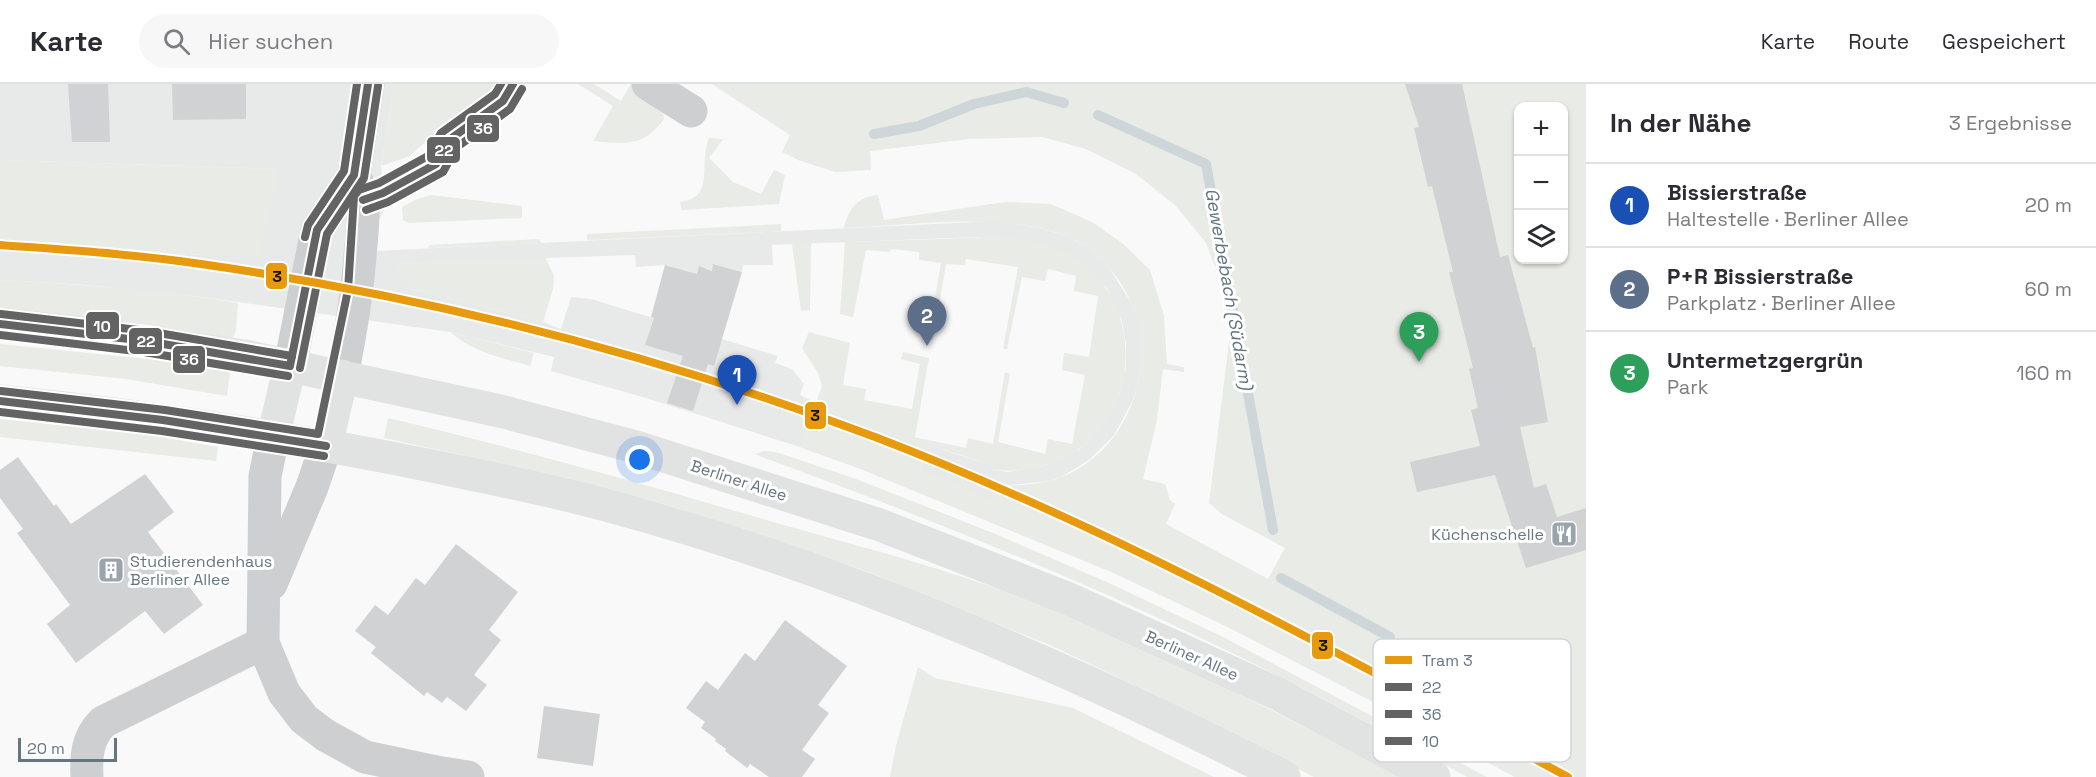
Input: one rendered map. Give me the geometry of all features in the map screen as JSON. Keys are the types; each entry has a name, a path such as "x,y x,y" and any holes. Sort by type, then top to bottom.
{"main road":[{"name":"Berliner Allee","path":"0,324 116,337 244,356 342,375 500,411 636,447 880,525 1067,598 1276,693 1373,745"},
{"path":"273,437 290,366"},
{"path":"326,446 342,375"},
{"path":"0,401 101,412 369,453 490,478 612,507 784,560 951,621 1109,691 1284,777"},
{"name":"Berliner Allee","path":"1406,762 1434,777"}],"street":[{"path":"290,366 316,230 354,175 368,84"},
{"path":"648,84 691,111"},
{"path":"342,375 358,291 364,219 359,185 354,175"},
{"path":"273,437 265,476 264,643 284,693 304,719 325,735 364,757 468,777"},
{"path":"264,599 312,486 326,446"},
{"path":"87,777 88,745 95,730 103,722 264,643"}],"shaded area":[{"path":"0,84 394,84 381,166 386,206 376,226 375,251 976,222 1005,222 1067,236 1088,248 1108,266 1132,304 1140,328 1142,353 1136,390 1114,435 1089,460 1061,477 1049,481 1003,486 1373,671 1373,702 1226,626 1114,573 861,469 800,447 646,398 551,371 554,357 450,332 202,297 87,285 0,280 0,241 202,255 280,169 0,160","holes":["977,237 1066,253 1082,263 1107,288 1122,321 1126,344 1126,366 1119,395 1099,430 1079,450 1044,466 1008,472 992,470 992,465 949,452 800,395 804,384 792,369 775,363 778,356 591,299 571,297 561,329 543,322 410,289 396,263 635,255 636,267 665,265 697,274 699,267 712,270 714,264 742,272 743,265 773,265 772,245"]},
{"path":"394,84 499,84 484,100 450,119 410,156 381,166"},
{"path":"578,84 594,84 621,101 631,84 636,84 663,112 664,119 649,135 633,142 593,141 613,106"},
{"path":"712,84 1586,84 1586,777 1515,777 1487,762 1571,762 1571,639 1373,639 1373,702 1226,626 1114,573 861,469 800,447 822,386 818,373 802,348 809,332 850,343 843,385 866,389 864,400 912,409 920,364 901,359 903,352 929,358 915,437 966,448 968,438 993,444 1005,372 1010,374 998,442 1045,454 1048,439 1072,444 1085,375 1062,370 1064,353 1089,357 1098,296 1074,291 1076,276 1048,269 1045,281 1022,277 1007,349 1003,349 1018,267 966,259 965,265 946,264 933,340 928,339 941,263 919,260 919,252 891,249 890,252 866,250 853,317 840,314 845,242 1004,238 1035,242 1065,252 1088,268 1106,288 1118,312 1125,338 1125,365 1120,391 1109,416 1092,438 1071,455 1059,461 1019,470 992,470 992,465 932,446 922,470 992,500 1000,486 1052,480 1089,462 1112,439 1129,411 1139,379 1141,347 1136,315 1122,285 1100,259 1084,246 1066,236 1041,228 1014,224 957,222 844,228 848,215 855,205 865,198 878,195 884,220 1005,202 1051,204 1092,222 1122,243 1150,270 1164,316 1167,364 1184,367 1184,372 1163,369 1157,420 1143,479 1165,484 1170,500 1175,504 1166,524 1268,579 1285,548 1222,514 1209,503 1230,334 1224,289 1206,243 1176,206 1136,174 1086,149 1042,137 970,139 870,151 871,170 835,172 798,160 782,152 790,135"},
{"path":"709,138 723,139 709,158 733,182 761,194 774,170 785,175 779,204 682,210 680,202 691,199 702,187"},
{"path":"0,160 280,169 258,257 0,241"},
{"path":"431,195 522,206 522,218 409,223 403,220 402,207"},
{"path":"781,224 781,231 771,232 587,240 587,234"},
{"path":"539,239 542,243 428,248 430,245"},
{"path":"811,243 810,310 801,311 792,244"},
{"path":"545,257 554,276 553,289 543,322 410,289 401,278 396,263"},
{"path":"0,280 150,291 238,303 236,330 233,338 57,318 0,307"},
{"path":"450,332 534,353 530,366 468,345"},
{"path":"0,344 167,361 230,372 227,396 126,379 0,366"},
{"path":"388,418 634,482 908,560 1003,590 1081,621 1173,662 1400,777 1314,777 1153,694 1050,645 860,569 678,508 575,480 384,438"},
{"path":"0,419 150,435 218,447 216,461 0,437"},
{"path":"765,451 776,452 856,479 993,533 1109,583 1221,636 1373,717 1373,726 1261,667 1083,584 865,495 754,454"},
{"path":"918,667 935,678 1073,708 1214,777 890,777 896,746"},
{"path":"1439,762 1459,762 1487,777 1467,777"},
{"path":"1487,762 1556,762 1586,777 1515,777"}],"building":[{"path":"68,84 108,84 110,142 72,142"},
{"path":"172,84 246,84 246,119 173,120"},
{"path":"1405,84 1462,84 1500,257 1508,255 1533,348 1535,347 1548,422 1520,427 1534,488 1546,484 1557,517 1586,508 1586,550 1526,568 1495,475 1417,492 1410,462 1480,446 1471,410 1478,408 1469,369 1473,368 1449,272 1453,272 1432,186 1428,187 1414,128 1419,127"},
{"path":"713,264 742,272 714,366 708,364 693,411 667,403 683,356 645,345 654,318 651,317 665,265 697,274 699,266 712,271"},
{"name":"Studierendenhaus Berliner Allee","path":"18,457 54,506 56,504 71,524 145,474 174,512 148,532 203,605 164,634 145,611 76,663 47,624 70,605 17,533 23,529 0,498 0,470"},
{"path":"456,544 518,592 489,630 501,640 474,675 487,685 466,711 447,697 442,703 427,692 424,696 371,653 376,647 355,631 375,605 388,615 416,578 425,585"},
{"path":"785,620 847,666 818,705 829,713 802,750 815,759 802,777 769,777 750,764 747,768 701,728 705,722 686,708 706,681 718,690 745,653 755,661"},
{"path":"544,706 600,714 593,766 537,758"}],"waterway":[{"name":"Gewerbebach (Südarm)","path":"874,134 919,126 974,104 1026,92 1064,103"},
{"name":"Gewerbebach (Südarm)","path":"1098,115 1206,164 1273,530"},
{"name":"Gewerbebach (Südarm)","path":"1281,578 1390,637"}],"tram line":[{"name":"3","path":"0,245 176,261 372,293 542,332 710,380 875,437 1053,512 1227,596 1373,672"},
{"name":"3","path":"1540,762 1568,777"}],"transit line":[{"name":"10","path":"305,237 308,225 344,171 357,84"},
{"name":"22","path":"290,366 317,230 354,175 368,84"},
{"name":"10","path":"1,391 165,410 318,434 348,290 354,196 359,190 379,183 428,156 441,133 495,94 501,84"},
{"name":"22","path":"363,200 383,193 436,164 449,140 503,101 513,84"},
{"name":"36","path":"300,368 327,234 364,178 378,86"},
{"name":"36","path":"366,210 388,202 443,172 457,147 510,109 522,89"},
{"name":"10","path":"1,314 147,331 292,356"},
{"name":"22","path":"0,324 146,341 290,366"},
{"name":"36","path":"0,335 144,352 288,376"},
{"name":"22","path":"0,401 163,420 326,446"},
{"name":"36","path":"0,412 162,431 324,456"}],"place":[{"name":"P+R Bissierstraße","path":"927,346"},
{"name":"Untermetzgergrün","path":"1419,362"},
{"name":"Bissierstraße","path":"737,405"},
{"name":"Küchenschelle","path":"1564,534"},
{"name":"Studierendenhaus Berliner Allee","path":"111,570"}]}
